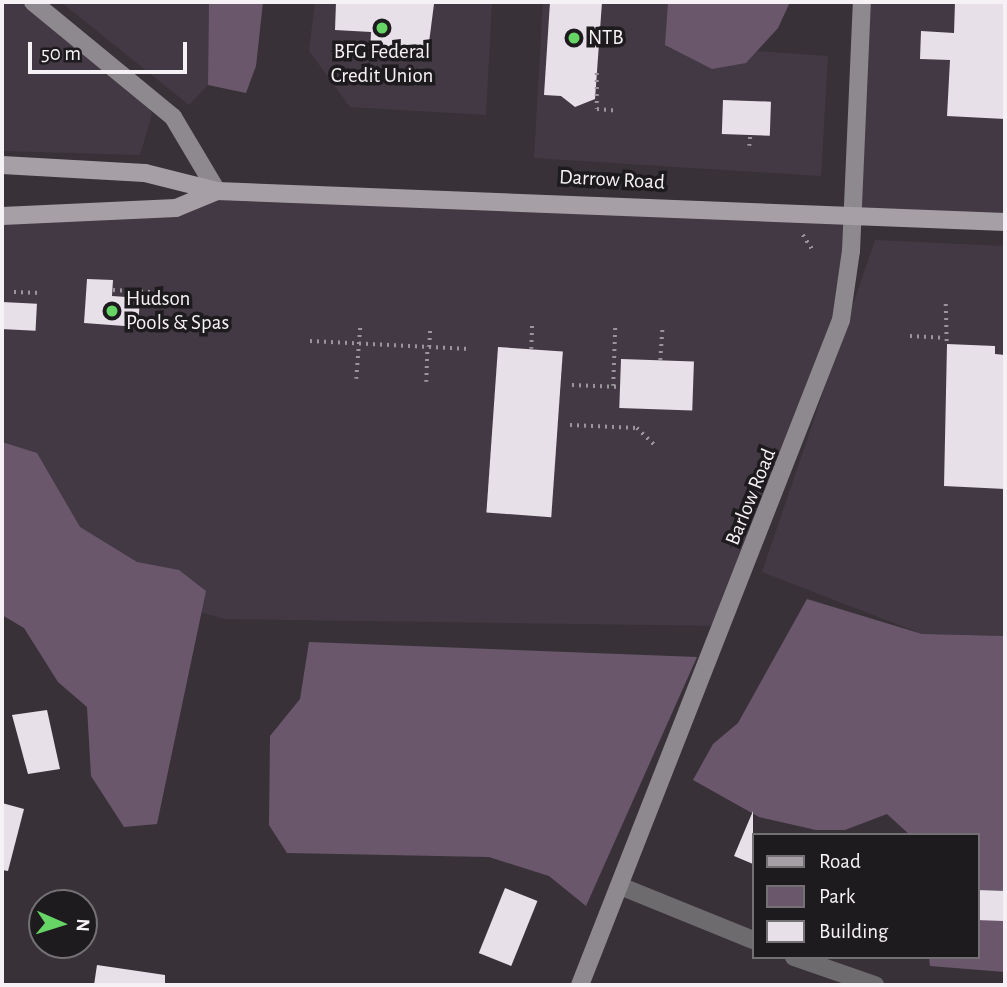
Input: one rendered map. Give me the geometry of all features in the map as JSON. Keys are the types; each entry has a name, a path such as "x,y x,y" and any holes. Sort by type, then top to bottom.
{"main road":[{"name":"Darrow Road","path":"2,165 145,173 217,191 470,196 1005,222"},
{"name":"Darrow Road","path":"2,216 176,208 217,191"}],"street":[{"path":"33,2 173,117 217,191"},
{"name":"Barlow Road","path":"580,985 807,418 841,320 853,216 862,2"},
{"path":"620,886 752,940"},
{"path":"800,959 875,985"}],"path":[{"path":"597,73 597,109 618,111"},
{"path":"749,146 750,136"},
{"path":"803,235 811,249"},
{"path":"113,290 150,292"},
{"path":"14,292 42,293"},
{"path":"946,304 943,338 947,344"},
{"path":"531,349 532,324"},
{"path":"356,379 359,327"},
{"path":"613,386 615,327"},
{"path":"426,382 430,329"},
{"path":"660,360 662,329"},
{"path":"910,336 943,338"},
{"path":"310,341 470,349"},
{"path":"572,385 620,387"},
{"path":"570,425 637,429 657,447"}],"shaded area":[{"path":"2,2 21,2 145,99 152,114 140,155 2,151"},
{"path":"61,2 209,2 208,85 189,105"},
{"path":"315,2 492,2 486,115 350,107 309,51"},
{"path":"543,2 668,2 666,45 828,56 821,176 534,158"},
{"path":"862,2 1005,2 1005,222 853,217 848,281 724,626 225,619 2,556 2,216 176,208 217,191 852,216"},
{"path":"875,240 1005,246 1005,636 922,634 762,572"}],"green space":[{"path":"209,2 263,2 256,66 246,93 208,85"},
{"path":"668,2 790,2 778,28 746,63 712,69 665,45"},
{"path":"2,442 37,453 80,527 137,562 179,570 206,591 157,824 124,827 91,776 87,707 58,682 24,628 2,615"},
{"path":"807,599 922,634 1005,636 1005,972 930,966 929,959 979,959 979,833 908,833 887,814 845,830 816,830 759,817 693,780 713,744 738,723"},
{"path":"309,642 697,657 586,906 549,876 489,857 287,853 269,825 270,736 300,699"}],"building":[{"name":"BFG Federal Credit Union","path":"336,2 434,4 427,58 370,55 371,32 335,30"},
{"name":"NTB","path":"550,2 602,2 595,99 575,107 561,96 544,95"},
{"path":"955,2 1005,2 1005,119 947,116 950,60 920,59 921,31 954,33"},
{"path":"723,100 771,102 770,136 722,134"},
{"name":"Hudson Pools & Spas","path":"87,279 113,280 112,296 140,298 138,327 84,323"},
{"path":"2,302 37,304 36,331 2,329"},
{"path":"947,344 995,346 995,354 1005,355 1005,489 944,486"},
{"path":"498,347 563,352 551,517 486,513"},
{"path":"621,359 694,362 692,411 619,408"},
{"path":"47,710 60,769 28,774 12,715"},
{"path":"2,803 24,809 8,871 2,870"},
{"path":"753,811 752,864 734,856"},
{"path":"505,888 537,901 511,966 479,953"},
{"path":"979,890 1005,891 1004,921 979,920"},
{"path":"97,965 165,975 165,985 94,985"}],"place":[{"name":"BFG Federal Credit Union","path":"382,28"},
{"name":"NTB","path":"574,38"},
{"name":"Hudson Pools & Spas","path":"112,311"}]}
